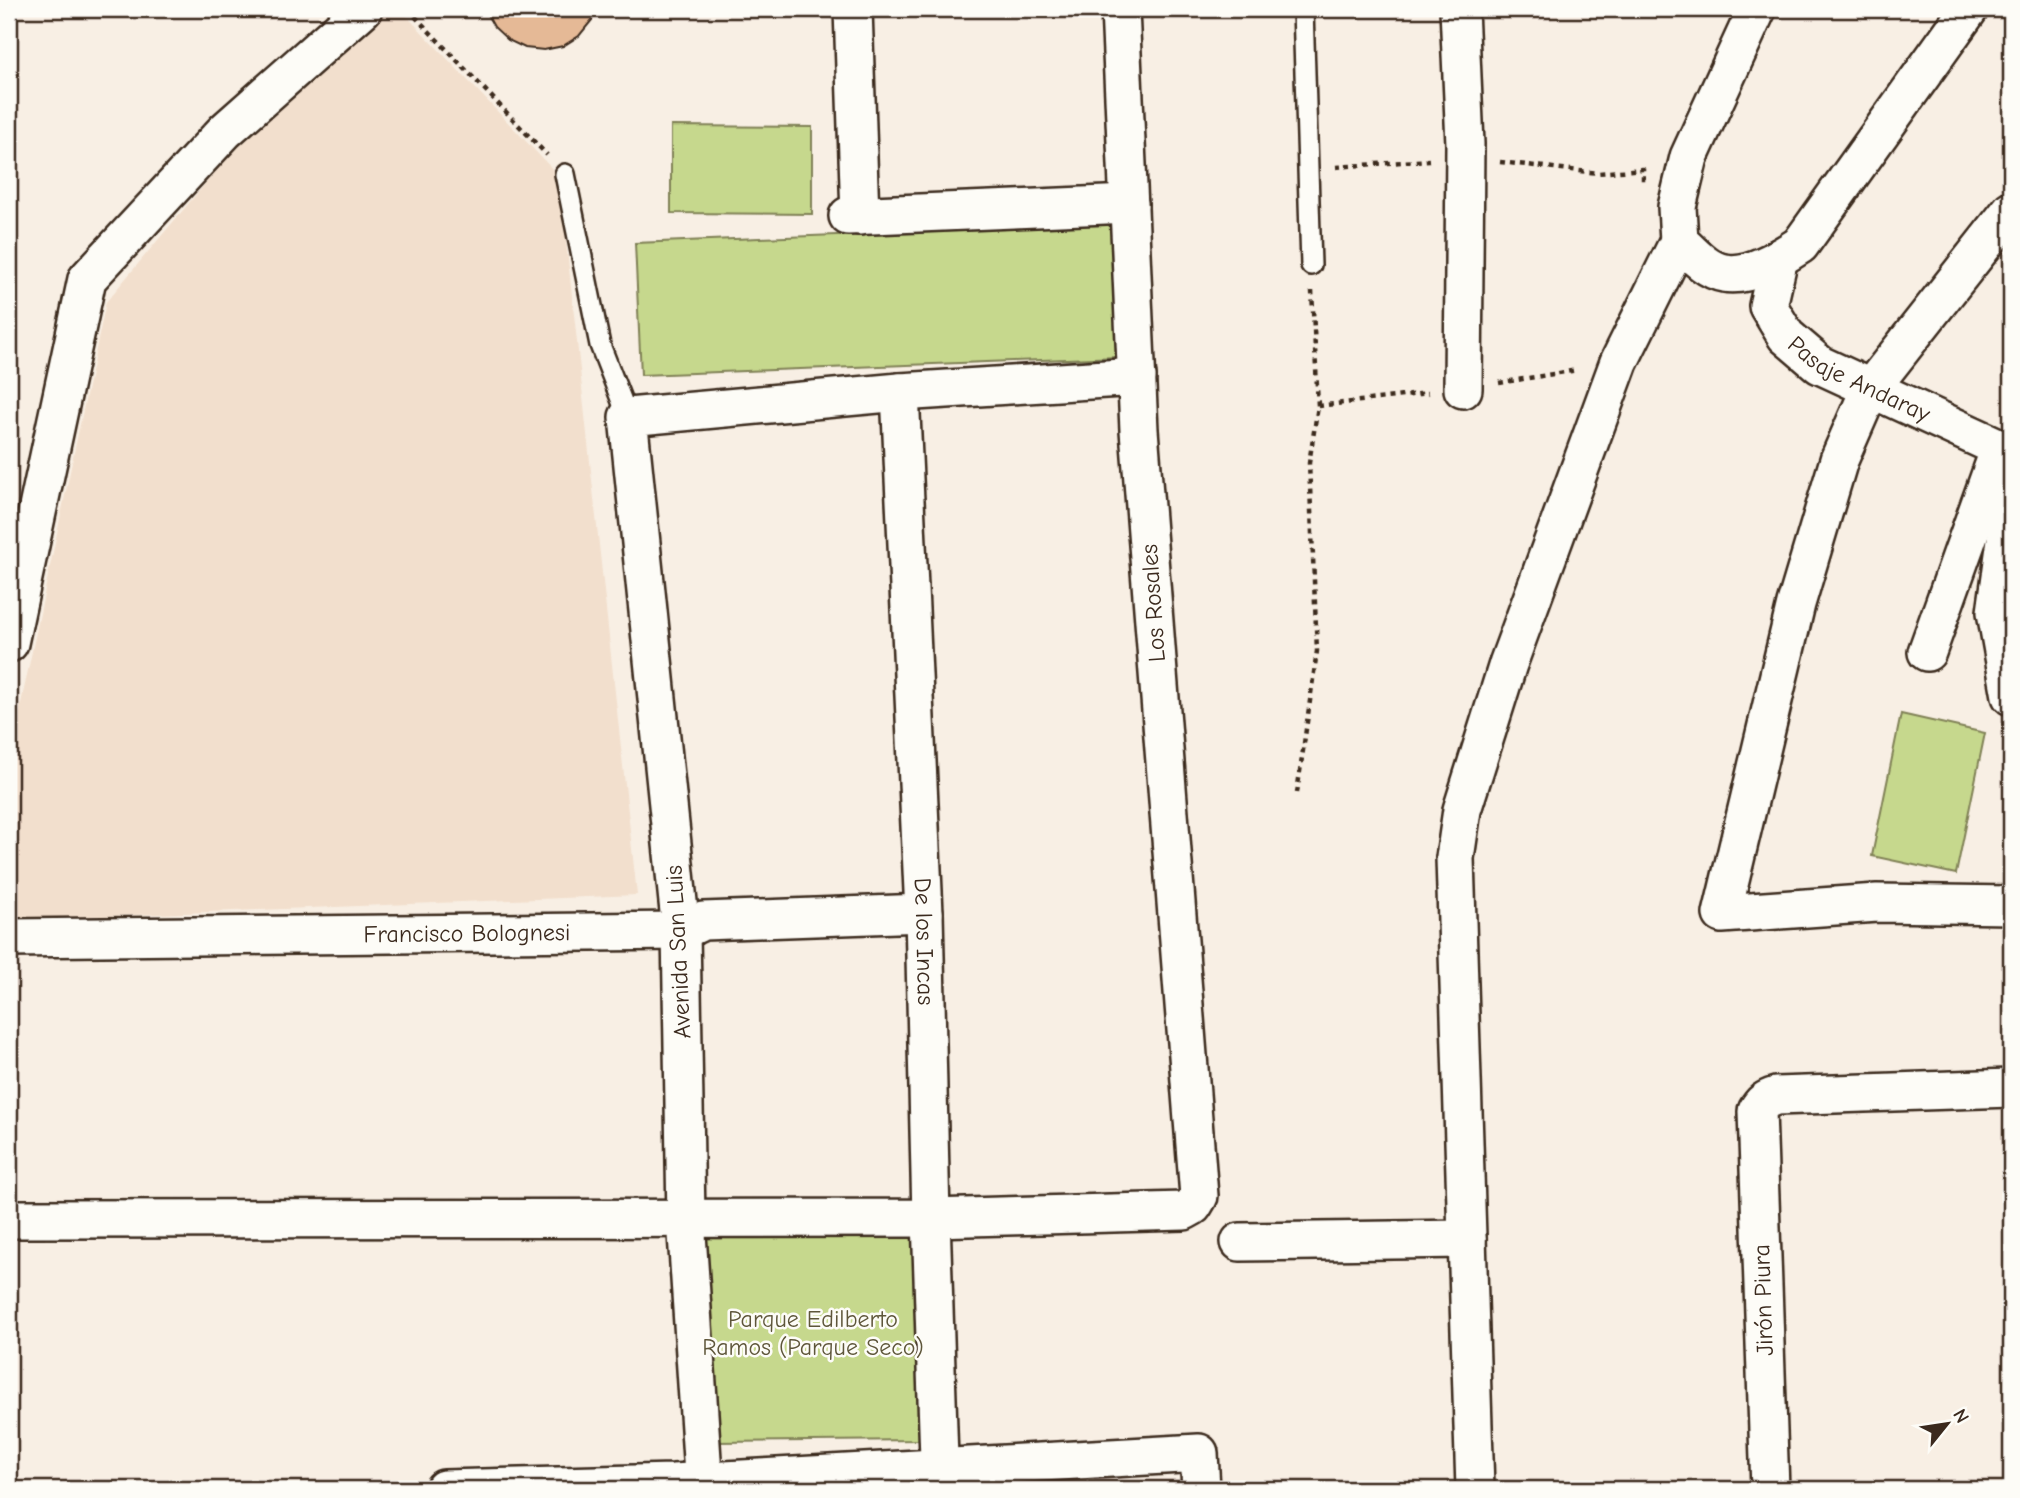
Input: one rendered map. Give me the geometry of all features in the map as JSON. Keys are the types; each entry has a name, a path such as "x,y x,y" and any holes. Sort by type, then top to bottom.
{"street":[{"path":"9,643 20,536 87,279 225,131 363,9"},
{"path":"853,9 854,216 1129,204"},
{"name":"Los Rosales","path":"931,1218 1184,1211 1193,1206 1199,1196 1137,377 1120,9"},
{"path":"1459,9 1465,144 1463,389"},
{"path":"1475,1489 1455,858 1462,810 1508,664 1619,362 1679,241 1677,207 1689,157 1757,9"},
{"path":"1679,241 1701,263 1723,274 1768,265 1800,245 1969,9"},
{"path":"2011,210 1870,389 1839,460 1796,604 1722,914 1877,903 2011,905"},
{"name":"Pasaje Andaray","path":"1779,258 1768,306 1786,336 1821,365 2006,450"},
{"path":"628,416 900,392 1137,377"},
{"name":"De los Incas","path":"900,392 924,914 940,1478"},
{"name":"Avenida San Luis","path":"628,416 681,931 686,1219 704,1485"},
{"path":"1927,652 2006,450"},
{"path":"2011,504 1996,612 2011,696"},
{"name":"Francisco Bolognesi","path":"9,939 681,931 703,921 924,914"},
{"name":"Jirón Piura","path":"1770,1489 1757,1111 1761,1104 1776,1096 2011,1088"},
{"path":"9,1219 931,1218"},
{"path":"1240,1242 1467,1238"},
{"path":"444,1489 940,1478 1199,1453 1201,1489"}],"lane":[{"path":"1303,9 1311,265"},
{"path":"565,174 600,345 628,416"}],"path":[{"path":"408,9 565,174"},
{"path":"1308,169 1464,158 1598,173 1643,169 1643,195"},
{"path":"1297,793 1317,651 1309,463 1318,406 1311,265"}],"shaded area":[{"path":"386,9 400,9 559,176 637,895 9,920 9,760 106,302 225,160"}],"green space":[{"path":"671,126 812,127 812,214 671,213"},
{"path":"1113,224 1119,357 641,375 635,243"},
{"path":"1901,714 1985,733 1956,874 1872,856"},
{"name":"Parque Edilberto Ramos (Parque Seco)","path":"915,1212 924,1440 713,1442 700,1227"}],"building":[{"path":"484,9 596,9 592,20 579,36 563,46 544,50 525,48 508,40 494,27"}]}
